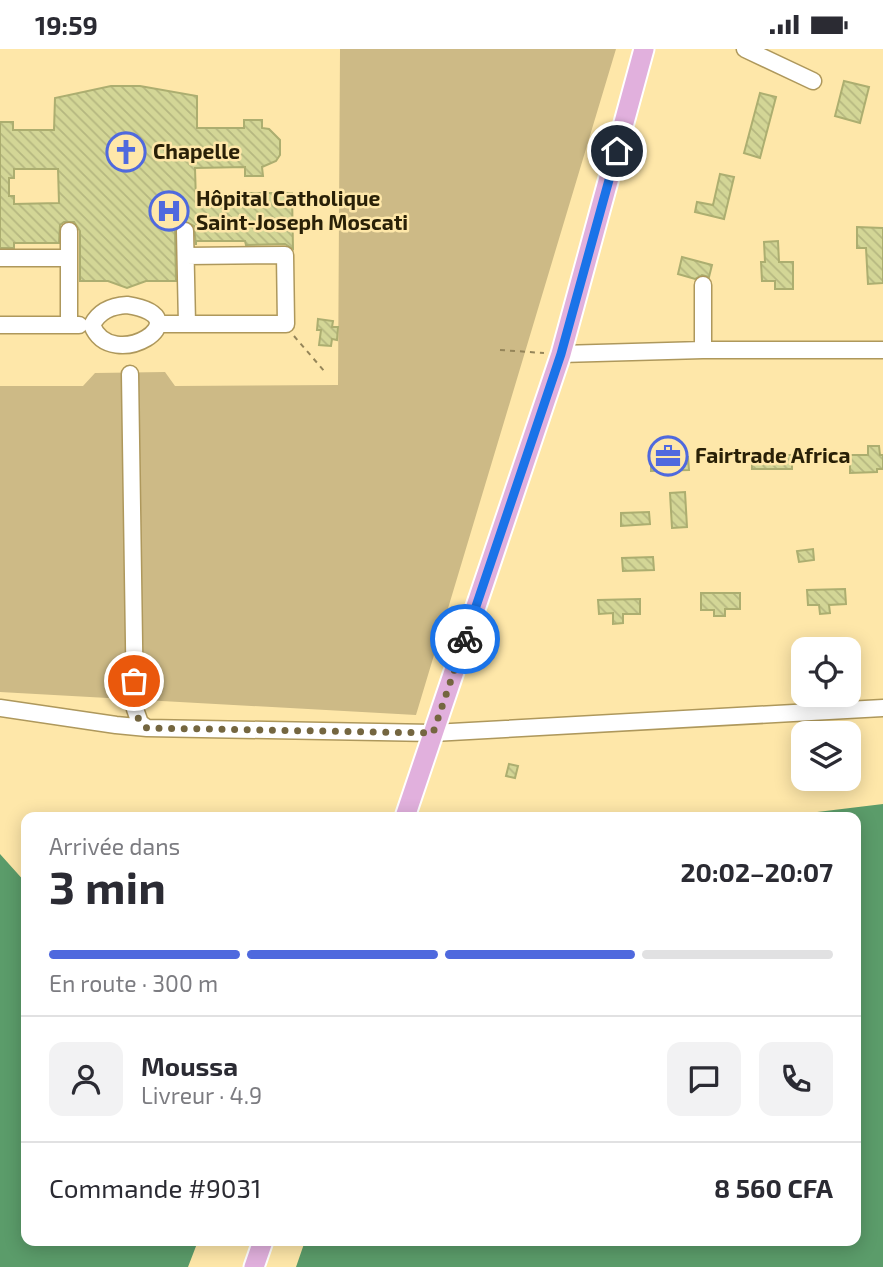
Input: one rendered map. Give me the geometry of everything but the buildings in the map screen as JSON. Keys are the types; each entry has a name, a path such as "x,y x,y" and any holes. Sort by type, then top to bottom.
{"main road":[{"path":"407,812 561,354 644,49"},
{"path":"254,1267 261,1246"}],"street":[{"path":"745,49 813,81"},
{"path":"69,231 69,325"},
{"path":"186,231 187,324"},
{"path":"158,324 286,324 285,255 186,256"},
{"path":"0,258 69,258"},
{"path":"703,285 703,350"},
{"path":"127,305 147,310 156,317 158,324 156,332 148,339 128,345 105,340 95,333 92,325 104,310 127,305"},
{"path":"0,325 92,325"},
{"path":"561,354 703,350 883,350"},
{"path":"130,374 135,709 140,723 147,728"},
{"path":"0,708 147,728 433,733 883,708"}],"path":[{"path":"283,324 325,372"},
{"path":"500,351 561,354"}],"shaded area":[{"path":"340,49 616,49 416,715 0,692 0,386 83,386 95,373 165,372 175,386 338,385"},
{"path":"883,804 883,1267 296,1267 303,1246 861,1246 861,812 817,812"},
{"path":"0,854 21,877 21,1246 196,1246 188,1267 0,1267"}],"way so far":[{"path":"134,681 137,718 147,728 433,733 465,639"}],"place":[{"name":"Chapelle","path":"126,152"},
{"name":"Hôpital Catholique Saint-Joseph Moscati","path":"169,211"},
{"name":"Fairtrade Africa","path":"668,456"}],"route":[{"path":"465,639 561,354 617,151"}]}
